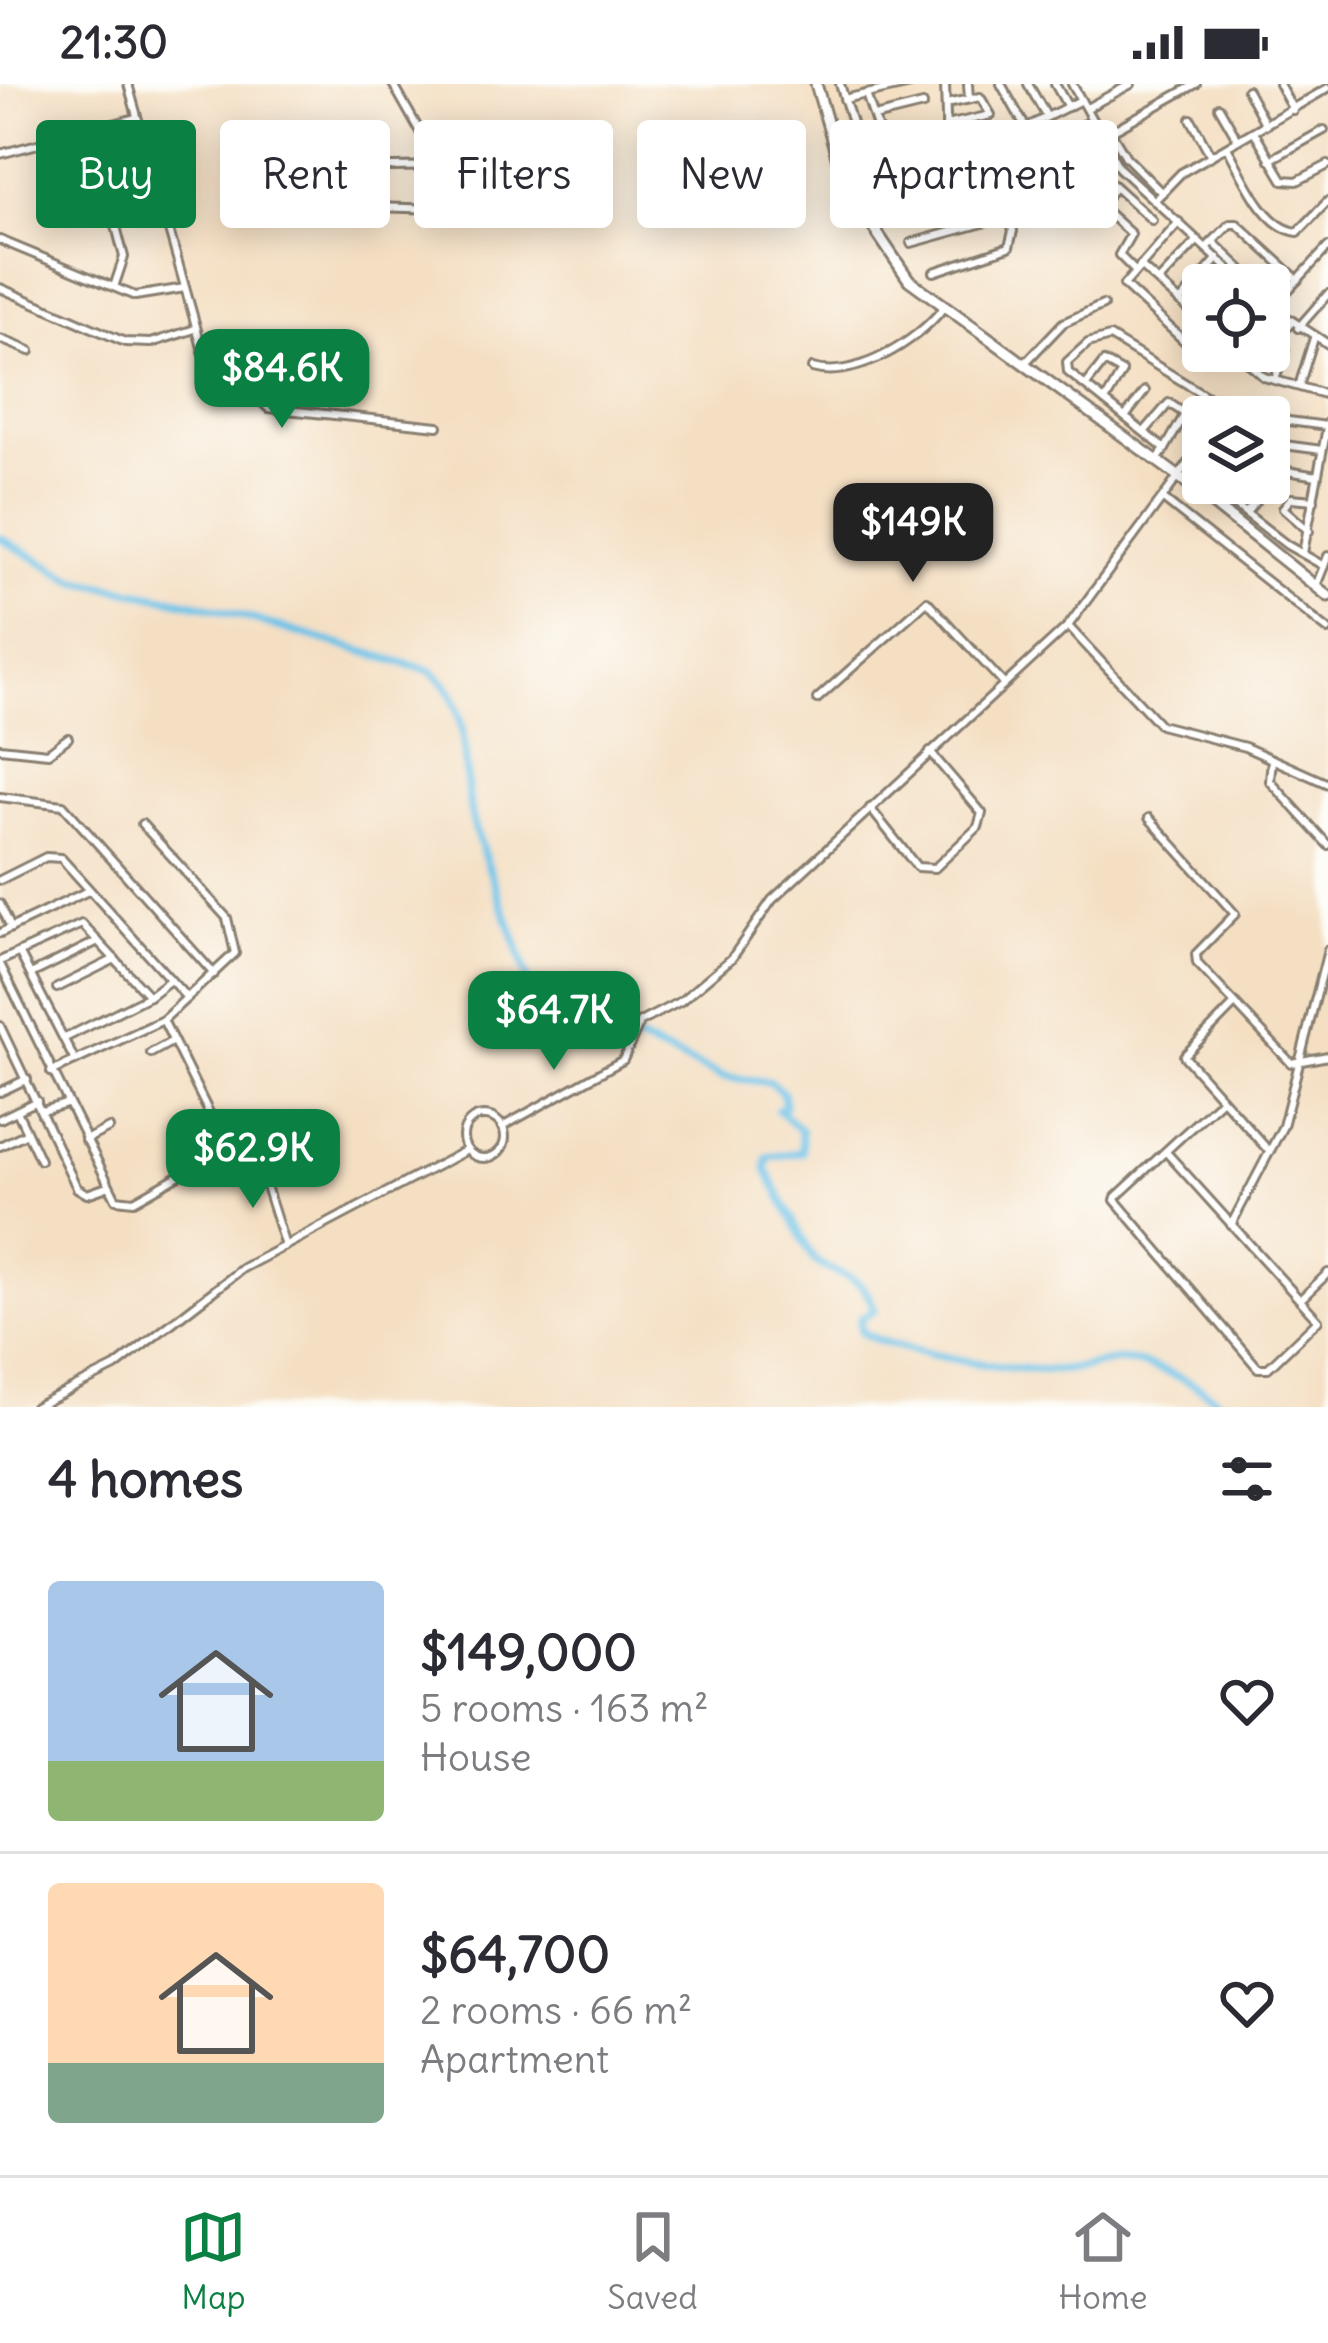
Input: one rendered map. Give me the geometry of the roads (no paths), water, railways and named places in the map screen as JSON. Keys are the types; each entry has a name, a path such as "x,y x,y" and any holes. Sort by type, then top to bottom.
{"main road":[{"path":"815,84 855,206 909,280 1182,478"},
{"path":"1228,504 1328,596"}],"street":[{"path":"128,84 206,362 239,379 268,408 438,426"},
{"path":"393,84 414,120"},
{"path":"840,84 850,120"},
{"path":"844,99 911,84"},
{"path":"945,84 946,120"},
{"path":"968,84 969,99"},
{"path":"1001,84 1022,120"},
{"path":"1028,84 1048,118"},
{"path":"1055,84 1068,107"},
{"path":"1072,84 1092,120"},
{"path":"1086,109 1132,84"},
{"path":"1165,84 1173,97"},
{"path":"1118,128 1196,84"},
{"path":"1279,84 1293,110"},
{"path":"1154,201 1177,176 1326,89"},
{"path":"1247,90 1266,125"},
{"path":"866,94 875,120"},
{"path":"946,104 980,97 991,116 968,120"},
{"path":"1044,120 1081,100"},
{"path":"873,117 923,105"},
{"path":"1219,107 1238,140"},
{"path":"129,120 136,118"},
{"path":"1191,119 1211,156"},
{"path":"1270,160 1324,130"},
{"path":"1254,132 1278,176 1289,182 1327,168"},
{"path":"1118,144 1162,193"},
{"path":"0,154 36,145"},
{"path":"1227,146 1254,197 1289,231 1298,232 1328,201"},
{"path":"1118,167 1233,264"},
{"path":"1118,191 1152,220"},
{"path":"1179,222 1125,287 1182,339"},
{"path":"1118,223 1131,234 1119,256 1180,302 1218,258"},
{"path":"1209,244 1237,224 1298,280"},
{"path":"114,287 124,257 117,228"},
{"path":"911,243 965,228"},
{"path":"934,272 1009,248 1012,228"},
{"path":"1158,282 1198,239"},
{"path":"0,240 139,297 185,288"},
{"path":"1209,244 1224,264"},
{"path":"1290,288 1328,247"},
{"path":"0,288 125,342 151,343 195,329"},
{"path":"1290,329 1328,294"},
{"path":"1023,365 1063,323 1103,305"},
{"path":"812,368 840,373 911,340 943,308"},
{"path":"1290,322 1328,344"},
{"path":"1165,448 1068,372 1067,362 1088,343 1110,337 1206,396"},
{"path":"1299,387 1314,338"},
{"path":"0,339 30,351"},
{"path":"1086,385 1104,362 1122,373 1106,401"},
{"path":"1260,372 1326,394 1328,380"},
{"path":"1275,380 1278,372"},
{"path":"1125,417 1145,391"},
{"path":"1133,442 1169,403 1185,414 1157,460"},
{"path":"1290,420 1328,424 1303,553"},
{"path":"1290,446 1322,450"},
{"path":"1240,513 1281,470 1319,476"},
{"path":"502,1127 623,1060 646,1017 681,1001 732,958 772,900 1068,626 1182,471"},
{"path":"1309,531 1283,506 1291,498 1315,500"},
{"path":"1163,500 1328,630"},
{"path":"1232,504 1324,566"},
{"path":"1316,586 1328,556"},
{"path":"817,699 927,601 1004,684"},
{"path":"1068,626 1160,725 1272,759 1328,784"},
{"path":"0,748 48,753 68,738"},
{"path":"870,808 917,867 934,868 978,826 982,813 930,752"},
{"path":"1272,759 1270,781 1328,845"},
{"path":"0,797 63,805 214,974"},
{"path":"1149,818 1235,914 1196,957 1291,1063 1328,1057"},
{"path":"51,1072 163,1019 235,953 230,923 142,824"},
{"path":"0,880 53,855 187,998"},
{"path":"0,933 88,891"},
{"path":"0,904 11,928"},
{"path":"149,996 86,926 75,924 0,963 4,982 116,1198 130,1202 184,1172 254,1148 285,1246"},
{"path":"31,974 98,940"},
{"path":"19,952 75,1060"},
{"path":"1232,1225 1283,1126 1328,955"},
{"path":"57,988 115,959"},
{"path":"65,1038 149,996 170,980"},
{"path":"1235,1004 1184,1053 1269,1152"},
{"path":"163,1019 230,1155"},
{"path":"0,1026 80,1190 87,1194 108,1187"},
{"path":"151,1053 173,1041"},
{"path":"0,1080 3,1091 26,1079"},
{"path":"1166,1152 1301,1299 1318,1324 1268,1368 1258,1368 1116,1201 1166,1152 1221,1100"},
{"path":"0,1119 38,1101"},
{"path":"42,1111 66,1104"},
{"path":"16,1111 40,1160"},
{"path":"486,1116 502,1127 497,1153 479,1157 467,1150 463,1132 476,1117 486,1116"},
{"path":"85,1140 109,1128"},
{"path":"0,1146 27,1133"},
{"path":"34,1407 116,1367 211,1290 285,1246 467,1150"},
{"path":"1301,1299 1328,1274"}],"waterway":[{"path":"0,538 75,580 202,605 431,671 439,678 457,707 475,828 533,1005 565,1016 573,1043 639,1041 723,1077 770,1082 783,1093 785,1106 778,1110 801,1130 802,1152 767,1157 766,1169 813,1259 855,1281 869,1296 875,1310 860,1319 861,1332 928,1354 1016,1368 1068,1370 1116,1361 1142,1364 1190,1383 1224,1407"}]}
